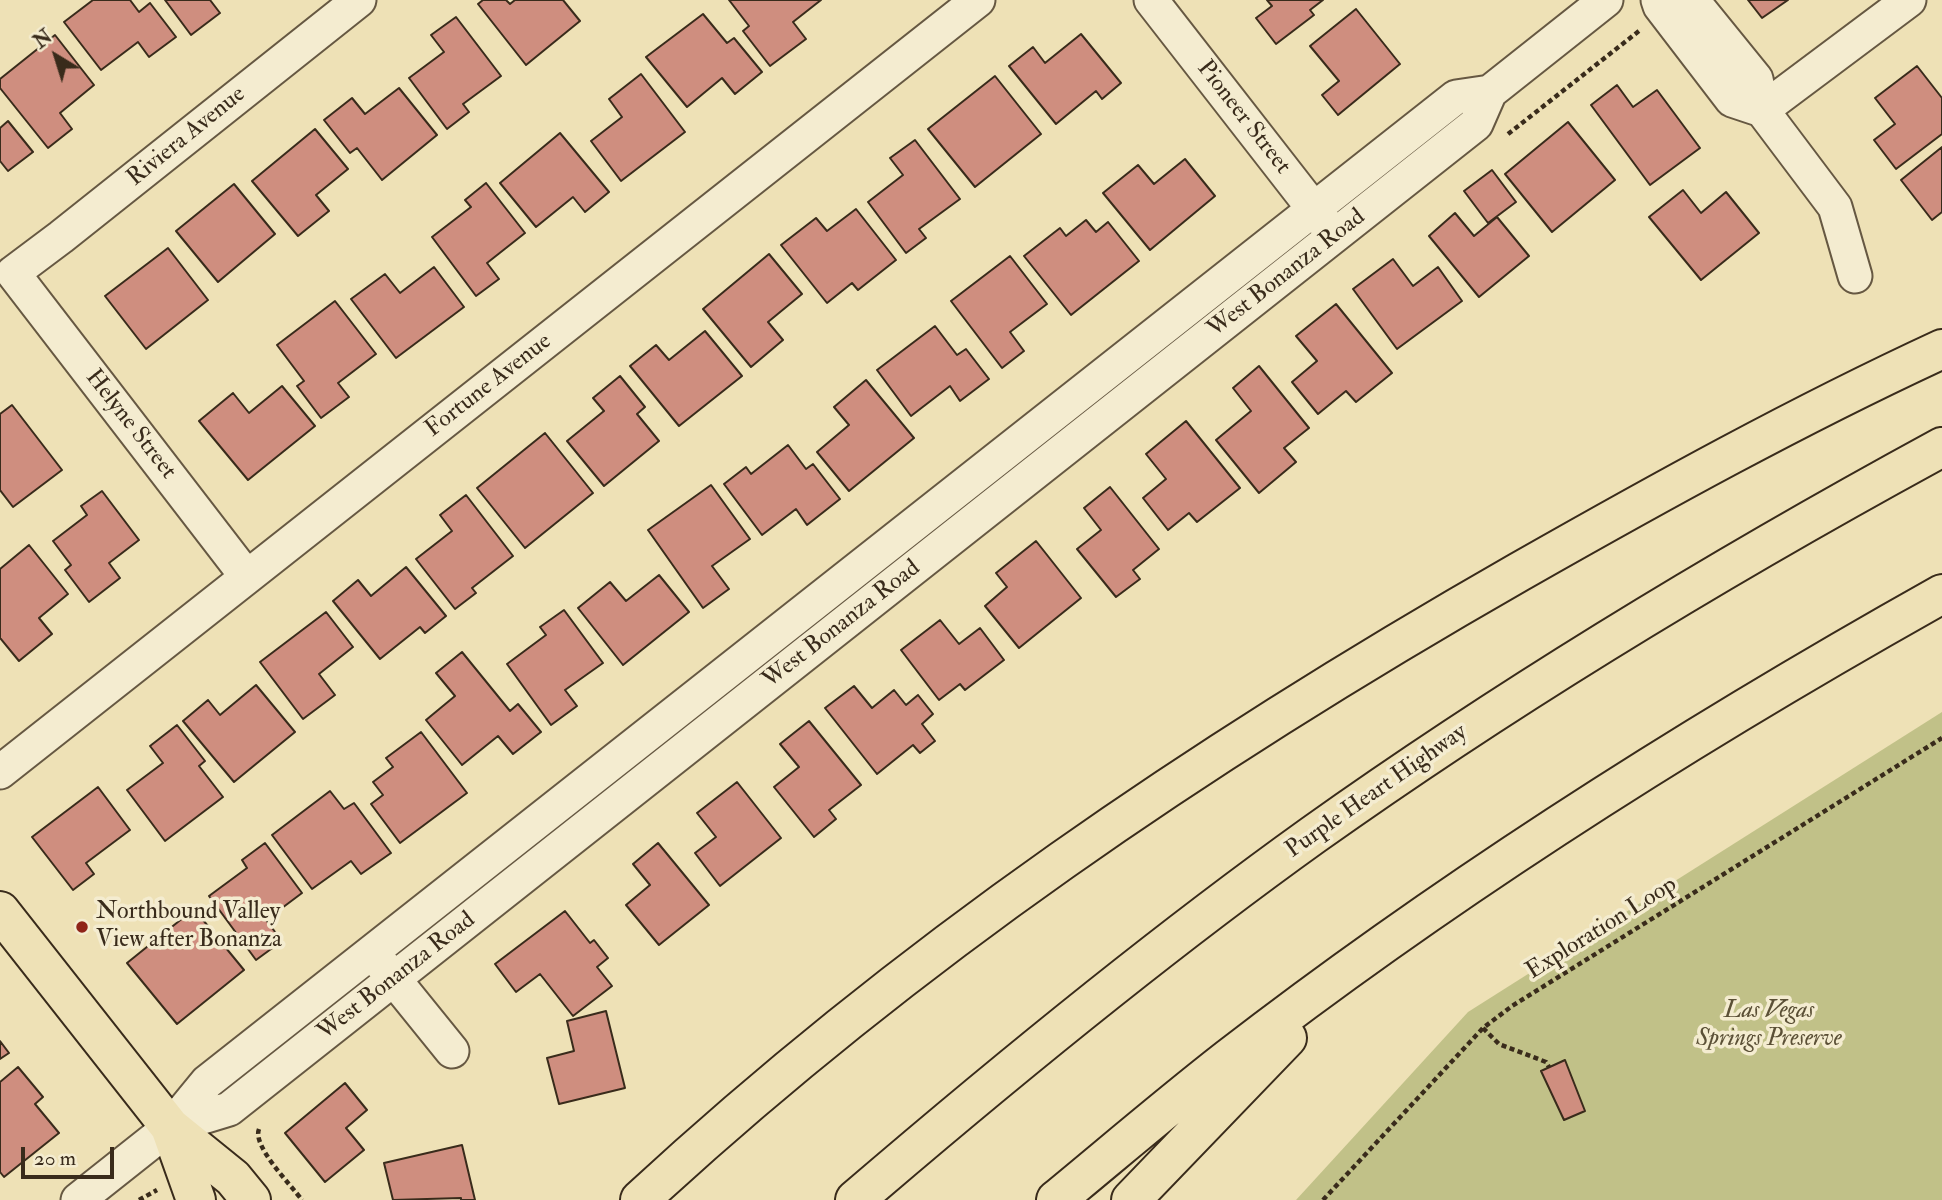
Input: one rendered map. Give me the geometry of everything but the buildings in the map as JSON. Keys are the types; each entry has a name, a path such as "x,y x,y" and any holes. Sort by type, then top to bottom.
{"main road":[{"path":"640,1200 799,1060 904,977 1025,885 1185,775 1272,719 1463,604 1676,483 1942,349"},
{"name":"Purple Heart Highway","path":"855,1200 1119,980 1360,802 1494,712 1648,615 1796,528 1942,447"},
{"path":"1056,1200 1227,1060 1367,956 1600,796 1806,670 1942,594"},
{"path":"0,911 170,1128 233,1178 251,1200"},
{"path":"1131,1200 1367,956"},
{"path":"170,1128 196,1200"}],"street":[{"name":"Riviera Avenue","path":"13,273 359,0"},
{"name":"Fortune Avenue","path":"0,772 978,0"},
{"name":"Pioneer Street","path":"1151,0 1335,236"},
{"name":"West Bonanza Road","path":"170,1128 229,1109 1476,124 1490,92 1606,0"},
{"path":"1658,0 1732,100 1762,110"},
{"path":"1692,0 1756,79 1762,110 1835,207 1854,276"},
{"path":"1762,110 1909,0"},
{"name":"West Bonanza Road","path":"78,1200 170,1128 207,1082 1456,97 1490,92"},
{"name":"Helyne Street","path":"13,273 247,577"},
{"path":"1040,425 1062,452"},
{"path":"372,952 452,1051"}],"path":[{"name":"Exploration Loop","path":"1323,1200 1483,1028 1512,1006 1942,738"},
{"path":"1483,1028 1499,1044 1546,1062 1549,1067"},
{"path":"262,1120 257,1134 261,1147 302,1200"}],"green space":[{"name":"Las Vegas Springs Preserve","path":"1942,712 1942,1200 1296,1200 1468,1012"}],"place":[{"name":"Northbound Valley View after Bonanza","path":"82,927"}]}
